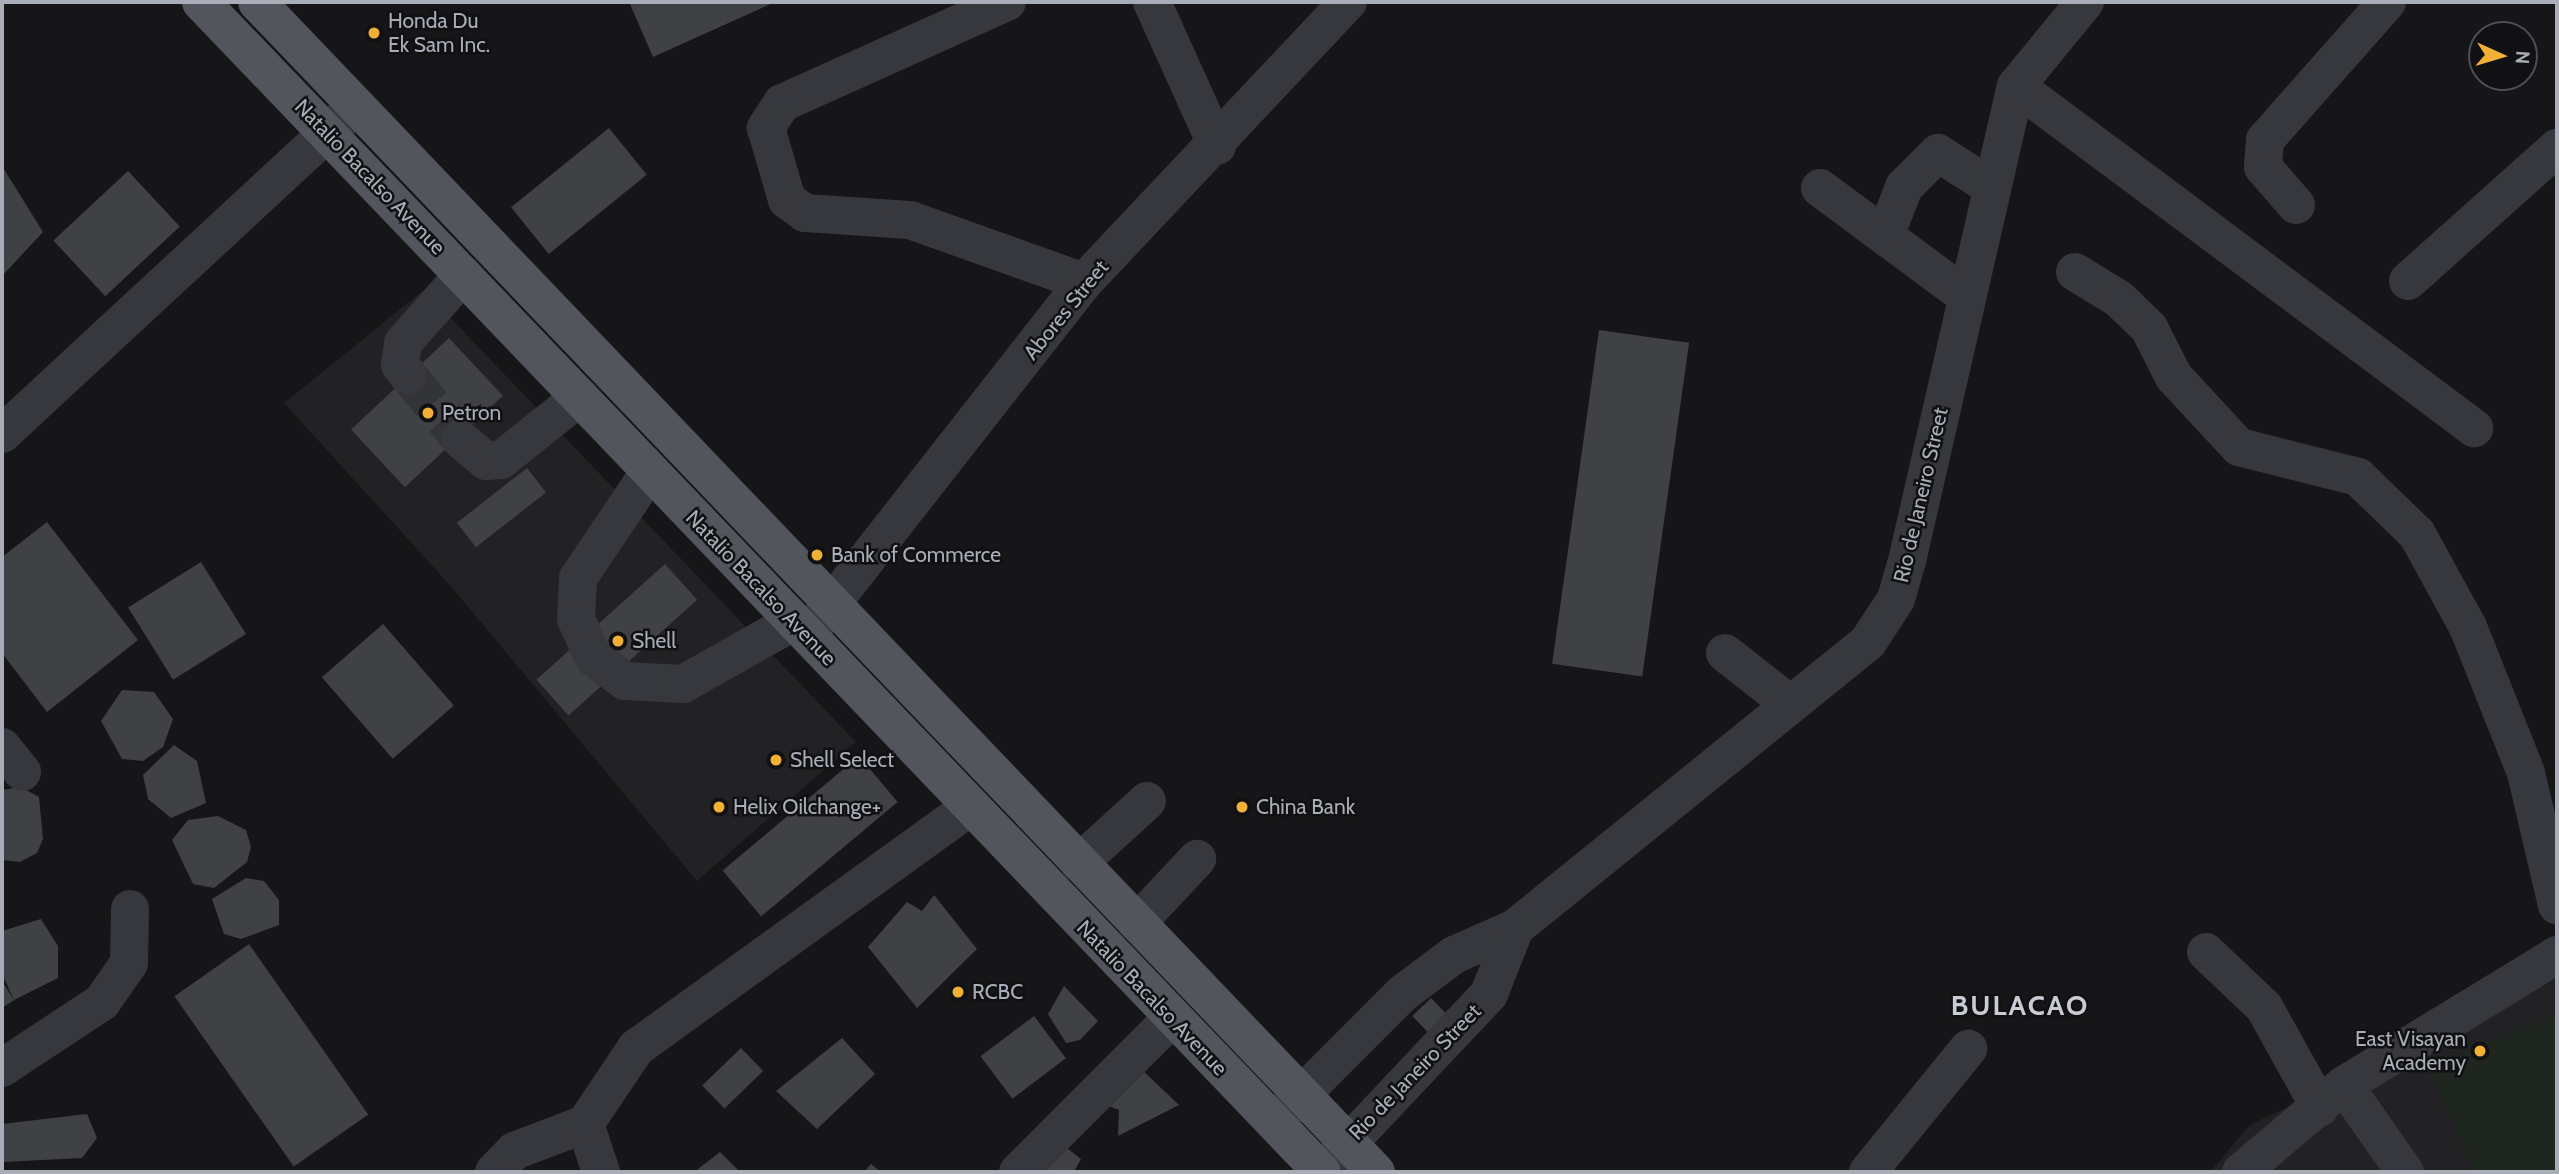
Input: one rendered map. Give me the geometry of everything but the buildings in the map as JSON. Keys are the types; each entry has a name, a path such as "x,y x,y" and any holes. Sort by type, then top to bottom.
{"main road":[{"name":"Natalio Bacalso Avenue","path":"201,2 328,132 1171,1019 1322,1172"},
{"name":"Natalio Bacalso Avenue","path":"257,2 832,600 1079,863 1376,1172"}],"street":[{"path":"1007,2 782,103 766,128 787,200 805,213 911,220 1084,282"},
{"path":"1152,2 1217,146"},
{"name":"Abores Street","path":"799,629 832,600 1084,282 1217,146 1348,2"},
{"name":"Rio de Janeiro Street","path":"1274,1122 1304,1097 1403,993 1454,954 1515,928 1868,642 1896,599 1990,187 2017,86 2085,2"},
{"path":"2296,205 2263,167 2265,140 2387,2"},
{"path":"2017,86 2474,428"},
{"path":"2,434 357,106"},
{"path":"2408,281 2557,148"},
{"path":"1885,236 1904,187 1938,153 1990,187"},
{"path":"1819,188 1966,296"},
{"path":"2075,272 2119,299 2149,328 2174,377 2239,447 2358,477 2417,534 2468,627 2526,773 2557,905"},
{"path":"408,375 400,365 403,343 463,275"},
{"path":"460,439 479,458 501,460 579,397"},
{"path":"650,471 578,578 576,619 593,657 625,681 673,686 799,629"},
{"path":"1725,653 1790,704"},
{"path":"1079,863 1147,801"},
{"path":"494,1172 522,1146 585,1124 636,1048 969,808"},
{"path":"1137,923 1196,859"},
{"path":"2,1068 108,995 129,962 130,909"},
{"name":"Rio de Janeiro Street","path":"1322,1172 1489,994 1515,928"},
{"path":"2206,952 2264,1007 2332,1096 2405,1172"},
{"path":"2241,1172 2258,1152 2332,1096 2557,955"},
{"path":"1018,1172 1171,1019"},
{"path":"1868,1172 1968,1049"},
{"path":"585,1124 601,1172"}],"shaded area":[{"path":"424,290 856,742 697,881 449,584 284,403"},
{"name":"East Visayan Academy","path":"2557,977 2557,1172 2210,1172 2250,1125"},
{"path":"2557,1013 2557,1172 2474,1172 2429,1068"}],"tunnel":[{"path":"408,375 460,439"}],"place":[{"name":"Honda Du Ek Sam Inc.","path":"374,33"},
{"name":"Petron","path":"428,413"},
{"name":"Bank of Commerce","path":"817,555"},
{"name":"Shell","path":"618,641"},
{"name":"Shell Select","path":"776,760"},
{"name":"Helix Oilchange+","path":"719,807"},
{"name":"China Bank","path":"1242,807"},
{"name":"RCBC","path":"958,992"},
{"name":"East Visayan Academy","path":"2480,1051"}],"district":[{"name":"BULACAO","path":"2020,1005"}]}
